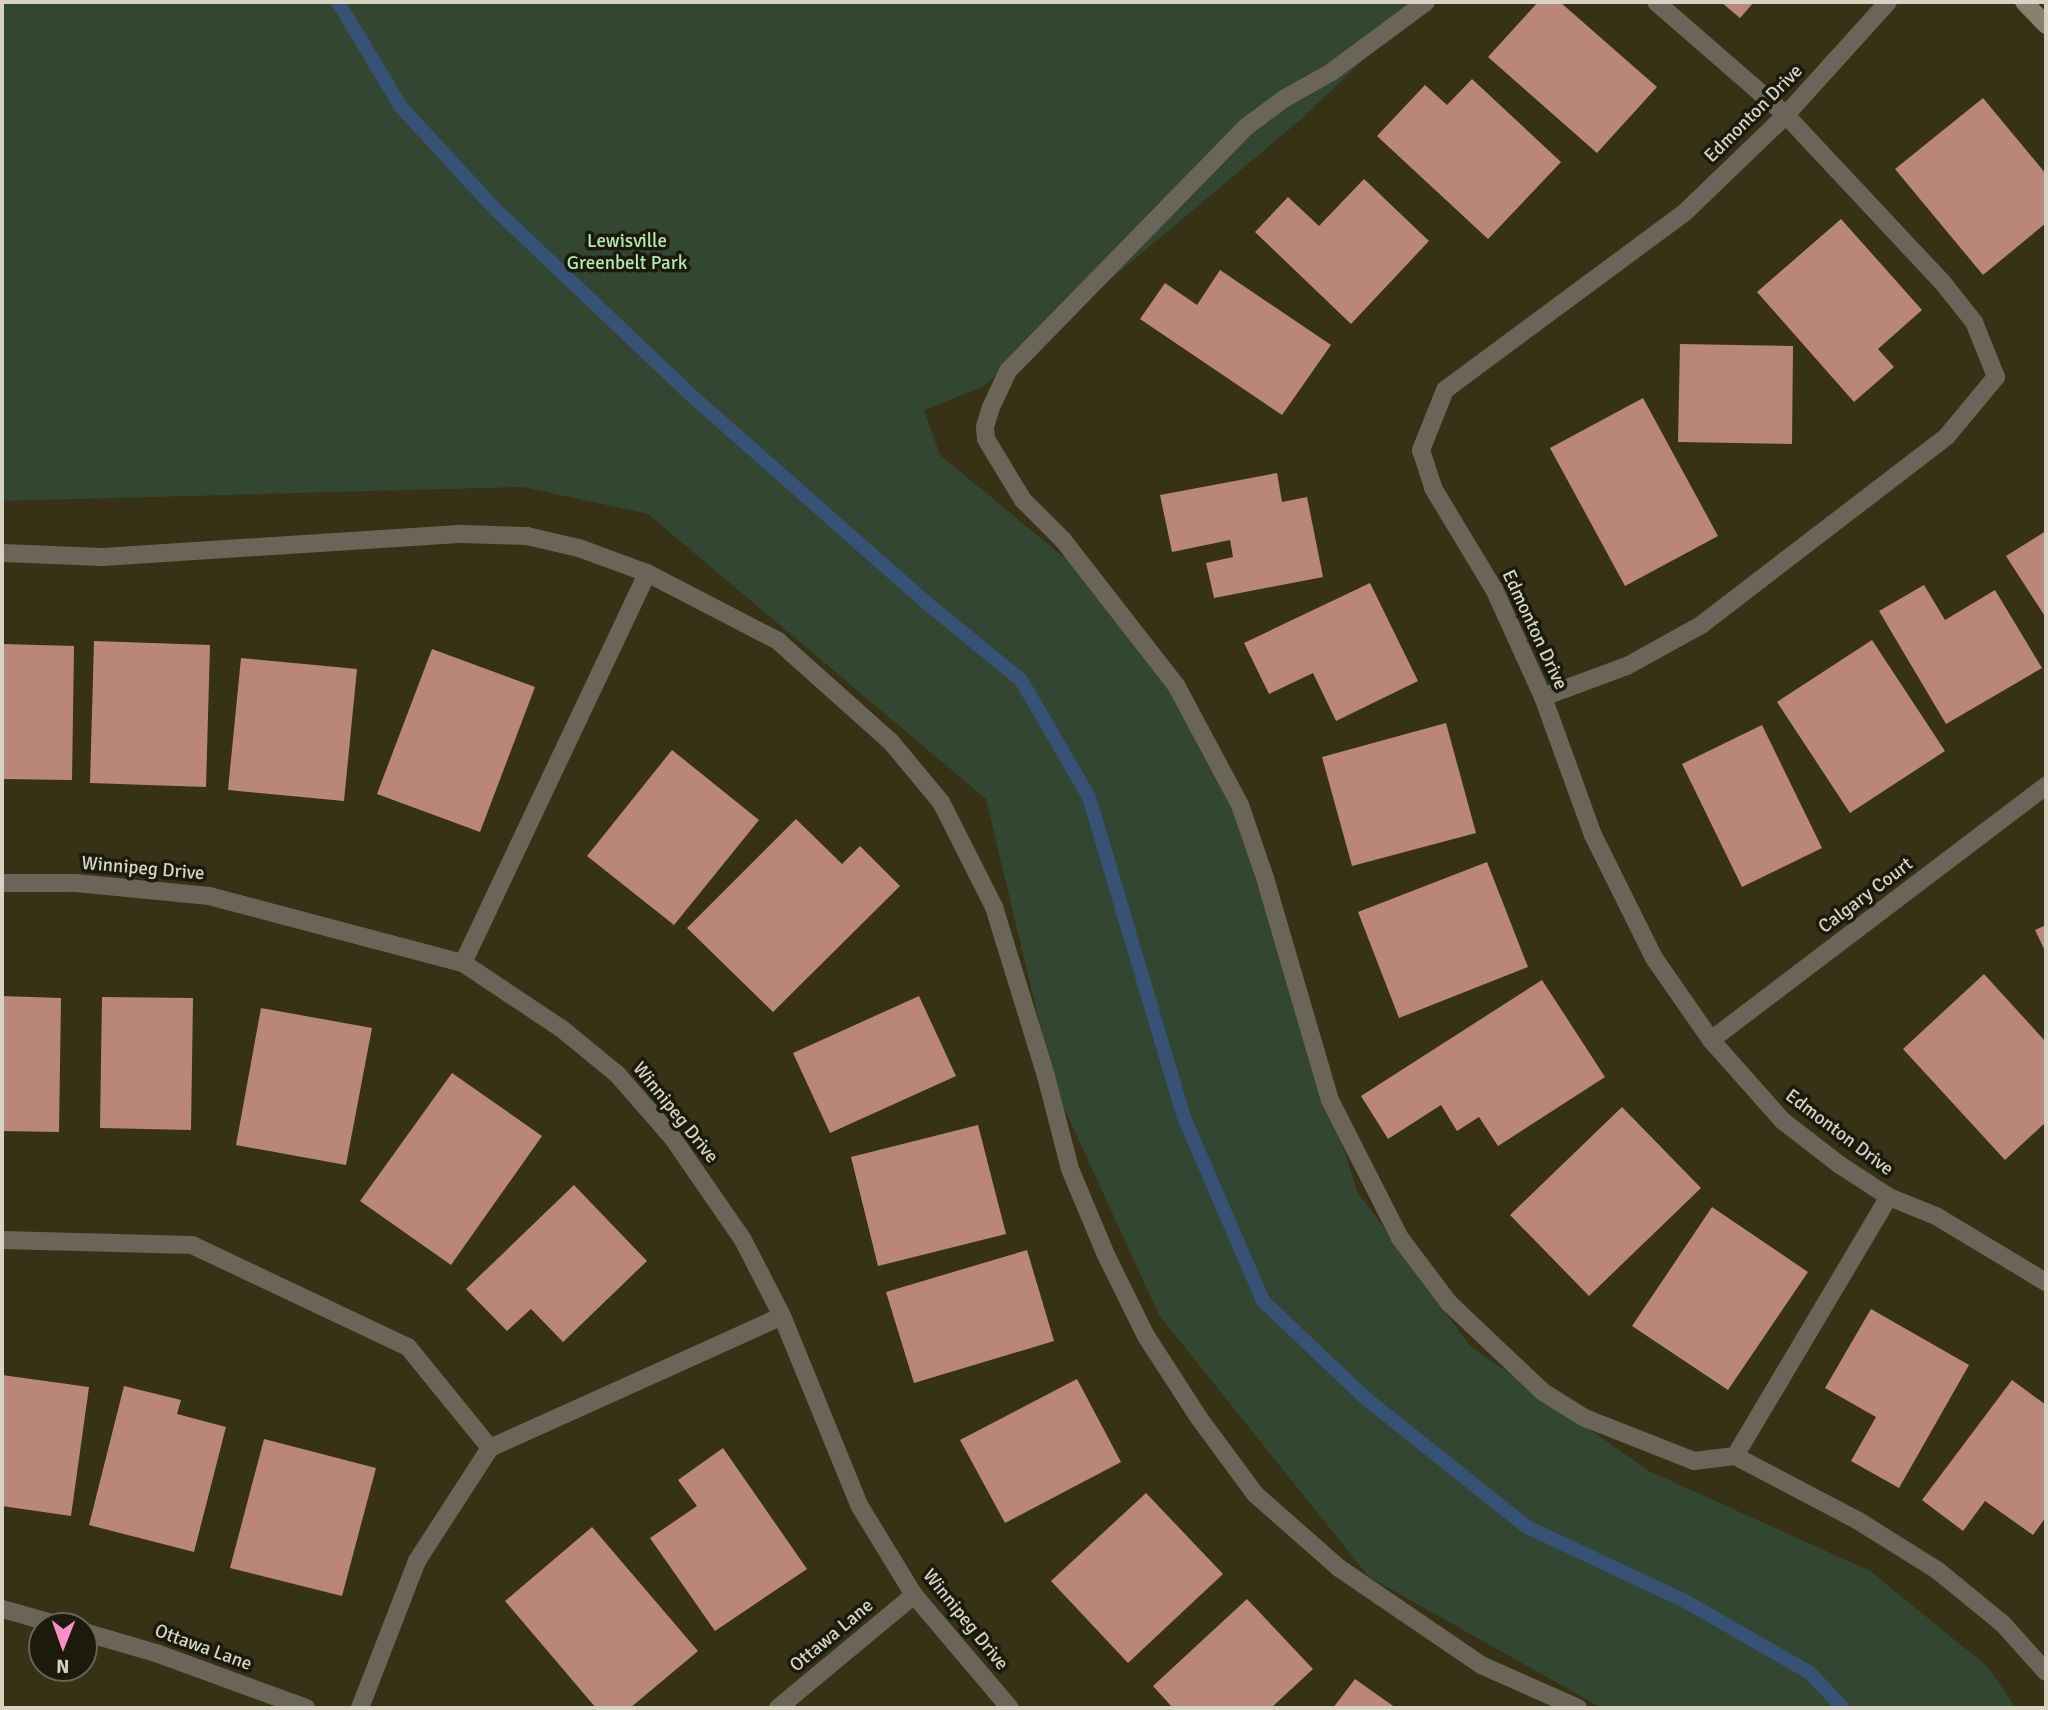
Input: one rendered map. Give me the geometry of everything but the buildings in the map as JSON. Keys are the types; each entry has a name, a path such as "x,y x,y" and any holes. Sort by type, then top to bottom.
{"street":[{"path":"1426,2 1330,73 1285,98 1246,127 1008,371 991,407 985,427 986,439 1023,499 1063,540 1175,685 1240,806 1265,878 1330,1100 1400,1238 1449,1303 1544,1392 1585,1418 1694,1461 1735,1456 1857,1520 1937,1570 2003,1624 2046,1672"},
{"path":"1543,697 1627,666 1701,625 1947,436 1996,377 1973,321 1951,293 1786,115 1656,2"},
{"name":"Edmonton Drive","path":"1888,2 1786,115 1684,213 1445,390 1421,450 1433,488 1494,589 1543,697 1599,847 1654,958 1711,1040 1783,1121 1889,1197 1937,1216 2046,1282"},
{"path":"2024,2 2046,25"},
{"path":"2,553 103,556 462,534 527,536 579,548 646,573 778,641 891,742 940,802 994,907 1046,1076 1070,1170 1106,1255 1146,1336 1199,1418 1255,1494 1339,1568 1481,1665 1578,1708"},
{"path":"463,964 646,573"},
{"name":"Calgary Court","path":"1711,1040 2046,786"},
{"name":"Winnipeg Drive","path":"2,883 76,883 209,896 463,964 562,1029 617,1074 672,1137 743,1240 782,1315 859,1505 914,1595 1010,1708"},
{"path":"1735,1456 1889,1197"},
{"path":"2,1240 192,1245 408,1347 490,1448"},
{"path":"360,1708 417,1561 490,1448 782,1315"},
{"name":"Ottawa Lane","path":"778,1708 914,1595"},
{"path":"2,1609 28,1616"},
{"name":"Ottawa Lane","path":"98,1636 156,1653 306,1708"}],"green space":[{"name":"Lewisville Greenbelt Park","path":"2,2 1424,2 1299,121 982,387 924,410 940,455 1123,606 1217,762 1358,1193 1470,1346 1649,1471 1870,1571 1988,1667 2016,1708 1602,1708 1369,1577 1159,1315 1055,1088 986,799 648,514 523,487 2,501"}],"waterway":[{"path":"338,2 401,107 496,210 692,396 934,609 1021,680 1089,797 1183,1115 1263,1301 1364,1397 1527,1527 1685,1601 1810,1673 1843,1708"}]}
